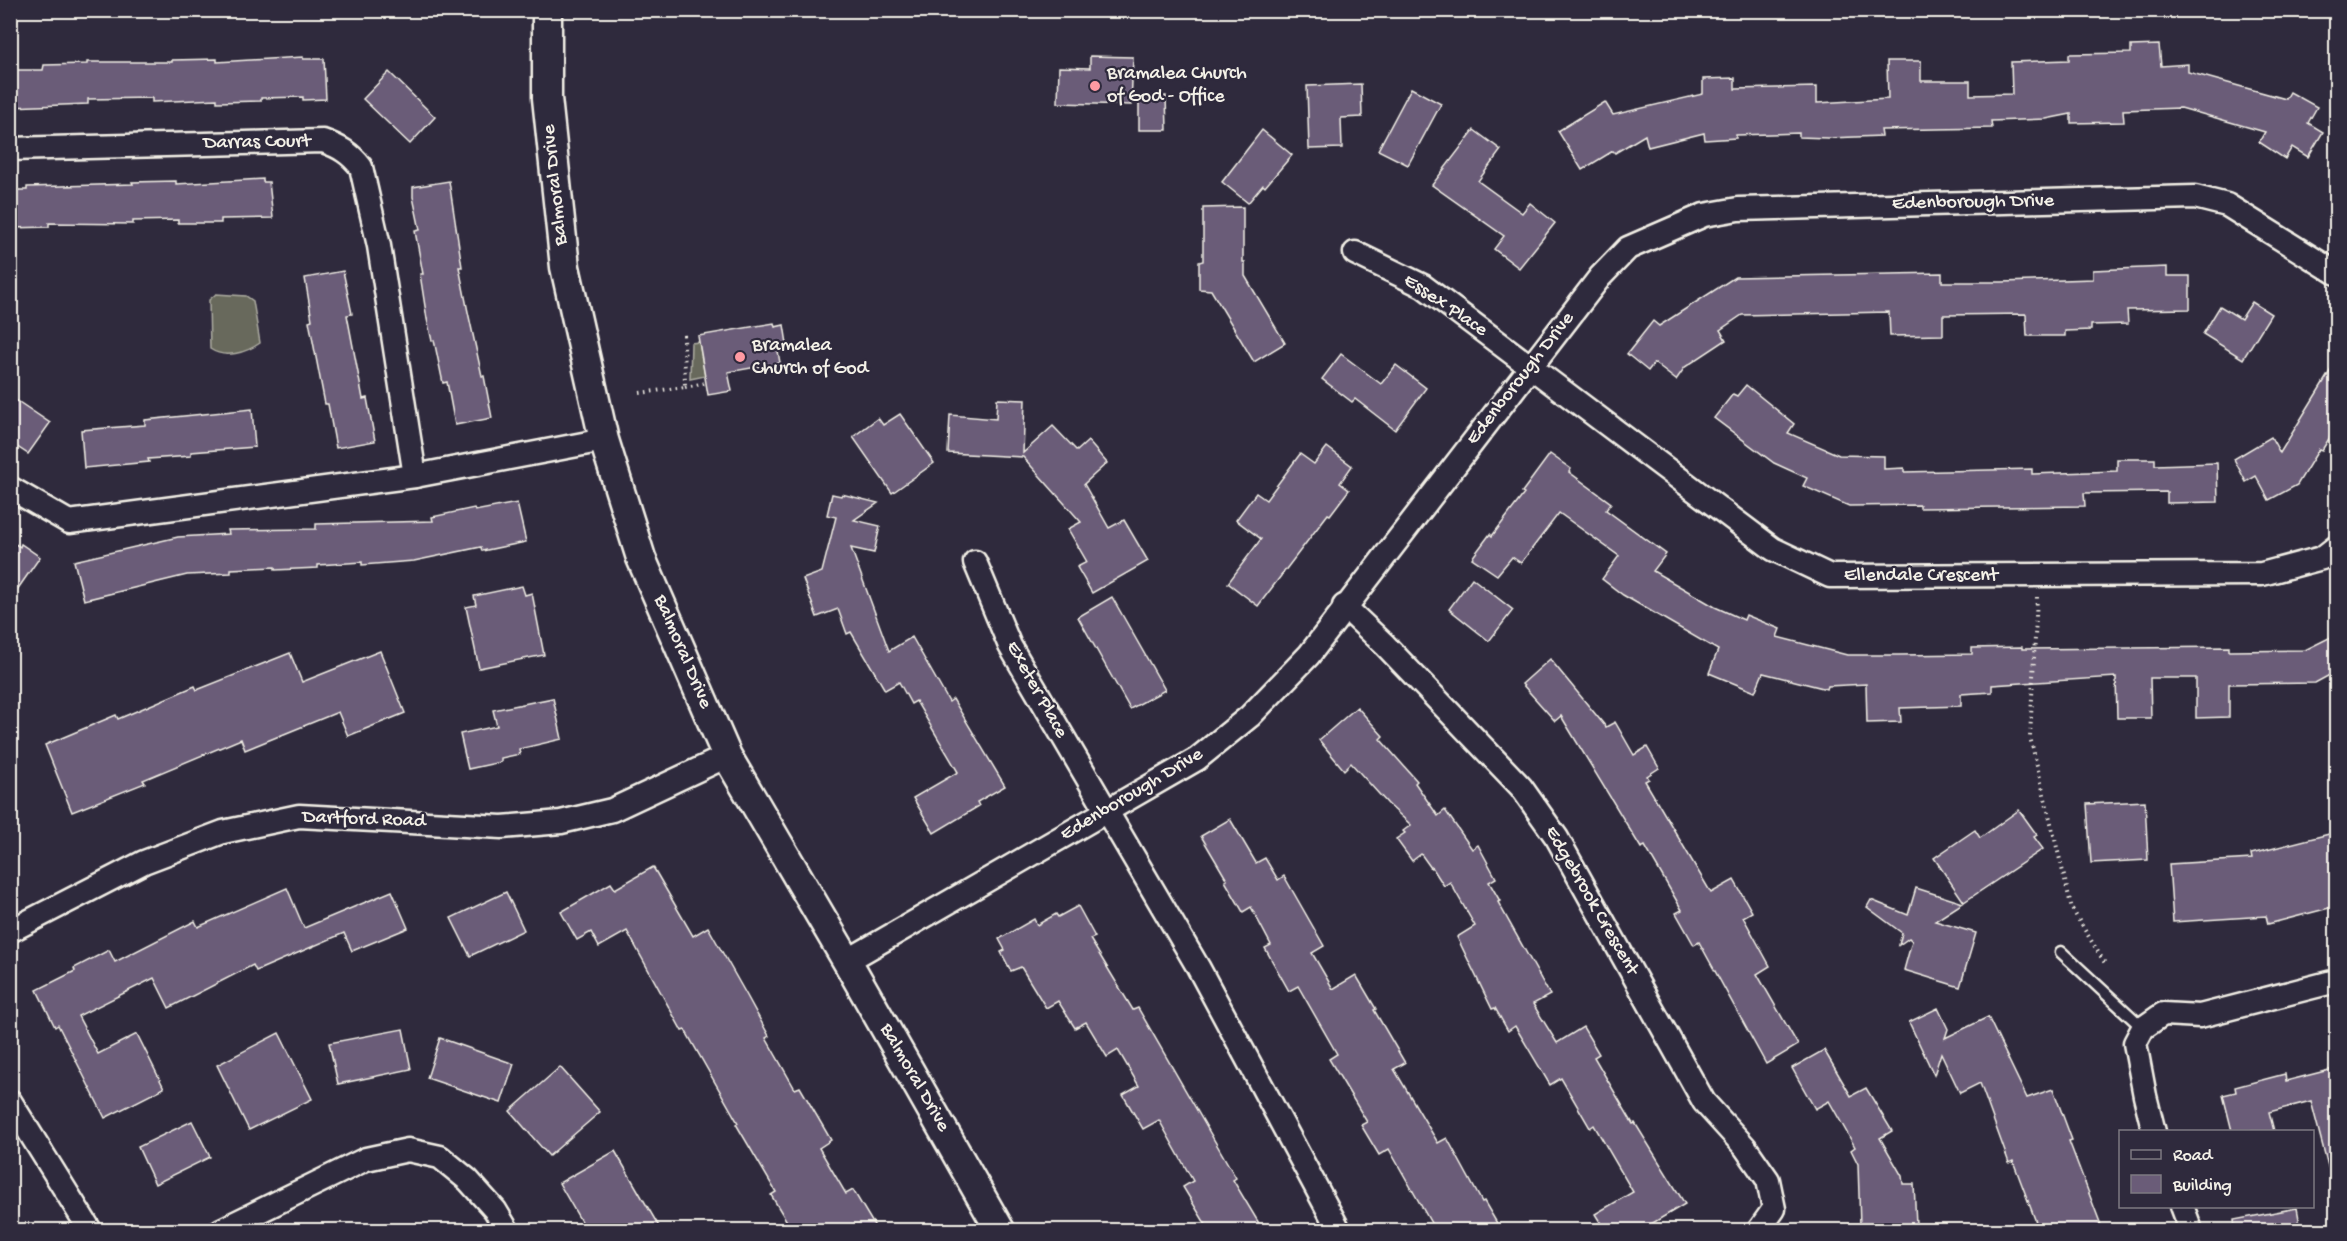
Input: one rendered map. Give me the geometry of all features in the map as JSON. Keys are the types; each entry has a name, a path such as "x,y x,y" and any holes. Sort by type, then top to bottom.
{"street":[{"name":"Balmoral Drive","path":"547,10 547,99 566,267 604,440 641,558 727,756 1000,1230"},
{"name":"Darras Court","path":"10,149 323,141 341,147 353,156 361,167 379,246 416,476"},
{"name":"Edenborough Drive","path":"847,961 1197,759 1250,716 1309,655 1344,606 1600,277 1628,248 1704,215 1738,209 2195,197 2227,205 2337,273"},
{"name":"Essex Place","path":"1355,253 1423,286 1531,366"},
{"name":"Ellendale Crescent","path":"1531,366 1773,549 1830,576 2262,574 2322,558 2337,547"},
{"path":"10,488 69,522 416,476 604,440"},
{"name":"Exeter Place","path":"975,562 1010,646 1106,812"},
{"name":"Edgebrook Crescent","path":"1344,606 1385,645 1521,787 1557,838 1704,1102 1745,1147 1768,1180 1774,1209 1759,1230"},
{"name":"Dartford Road","path":"10,931 144,862 223,832 299,816 502,827 561,822 612,810 727,756"},
{"path":"1106,812 1198,967 1339,1230"},
{"path":"2154,1130 2135,1043 2143,1028 2163,1014 2200,1016 2337,981"},
{"path":"10,1101 90,1230"},
{"path":"221,1230 366,1159 408,1150 440,1157 468,1180 495,1210 507,1230"},
{"path":"2183,1208 2191,1230"}],"lane":[{"path":"2061,952 2143,1028"}],"path":[{"path":"684,332 685,387"},
{"path":"640,393 706,383"},
{"path":"2038,575 2030,737 2072,909 2107,968"}],"green space":[{"path":"216,294 246,296 253,301 260,343 235,354 222,354 210,349 209,300"},
{"path":"699,342 705,376 690,379 691,343"}],"building":[{"path":"2159,45 2161,66 2188,64 2188,72 2286,99 2290,92 2317,107 2308,123 2323,132 2308,157 2292,147 2285,159 2259,142 2265,132 2181,108 2123,110 2124,122 2071,123 2071,114 2046,119 1991,121 1992,128 1881,130 1882,136 1799,137 1799,133 1736,135 1736,138 1705,140 1704,133 1648,147 1645,135 1582,170 1558,131 1605,102 1613,115 1703,94 1703,79 1735,78 1735,89 1817,87 1817,103 1888,99 1887,61 1921,61 1921,81 1970,81 1970,95 2012,94 2011,62 2069,60 2069,54 2131,53 2131,46"},
{"name":"Bramalea Church of God - Office","path":"1090,56 1133,57 1131,105 1058,103 1059,67 1090,68"},
{"path":"303,57 303,59 324,59 326,99 303,100 303,97 261,98 261,101 217,102 217,99 152,102 152,98 88,99 88,104 10,107 10,70 43,70 44,65 87,64 87,62 172,62 172,60 217,59 217,62"},
{"path":"389,72 435,117 410,144 363,99"},
{"path":"1361,84 1362,117 1341,118 1342,148 1309,149 1307,86"},
{"path":"1411,88 1441,104 1408,165 1378,150"},
{"path":"1166,96 1167,130 1139,130 1139,97"},
{"path":"1262,130 1292,155 1248,203 1222,182"},
{"path":"1474,130 1501,150 1478,181 1522,213 1530,203 1555,223 1519,268 1494,249 1504,236 1432,185"},
{"path":"263,179 263,182 269,182 273,218 221,219 221,223 178,223 178,220 133,221 133,224 49,223 49,227 10,228 10,190 27,190 27,187 133,184 132,182 176,181 176,184"},
{"path":"449,181 462,267 459,267 492,418 455,425 447,382 443,383 427,319 420,274 423,274 415,231 420,230 413,197 413,187"},
{"path":"1243,207 1245,276 1285,343 1254,362 1211,290 1199,289 1199,262 1203,261 1203,208"},
{"path":"2167,267 2167,276 2190,276 2190,309 2127,310 2128,324 2091,325 2091,330 2065,331 2065,336 2027,336 2026,314 1943,315 1943,335 1890,336 1889,312 1742,315 1720,330 1726,340 1685,367 1676,380 1654,363 1648,371 1627,354 1653,321 1659,326 1735,277 1942,273 1942,282 2002,282 2093,279 2093,270"},
{"path":"343,271 352,314 347,315 363,399 367,398 375,441 336,448 309,321 312,320 305,278"},
{"path":"2252,302 2271,314 2243,359 2203,334 2220,306 2241,319"},
{"name":"Bramalea Church of God","path":"774,323 775,327 784,325 788,350 778,351 780,363 728,372 732,391 708,395 698,336"},
{"path":"1341,354 1381,384 1396,365 1426,388 1395,430 1355,399 1352,402 1322,379"},
{"path":"2337,360 2337,426 2322,450 2319,449 2297,485 2269,500 2256,476 2246,482 2234,459 2271,437 2280,453"},
{"path":"1746,385 1794,424 1788,433 1839,455 1884,456 1884,469 1904,468 1904,472 2032,469 2032,474 2117,471 2117,459 2155,459 2155,465 2217,463 2218,502 2167,503 2167,492 2084,493 2085,506 1920,508 1920,505 1849,506 1803,486 1807,478 1774,463 1714,418 1733,394 1737,396"},
{"path":"10,396 50,423 28,454 10,442"},
{"path":"997,399 1025,400 1023,453 1053,426 1077,451 1088,441 1107,463 1084,484 1109,528 1124,520 1148,561 1092,593 1077,567 1087,562 1068,529 1081,522 1023,457 948,453 950,415 996,419"},
{"path":"252,409 255,447 191,452 191,456 148,459 149,462 84,468 81,430 145,425 145,420"},
{"path":"900,414 934,463 892,493 853,437 878,418 883,425"},
{"path":"1327,447 1352,466 1340,483 1349,490 1258,606 1228,583 1261,539 1236,520 1256,493 1266,500 1300,454 1314,464"},
{"path":"1550,454 1571,469 1569,472 1611,503 1606,510 1666,554 1653,571 1715,607 1744,620 1746,615 1780,629 1777,637 1847,655 1899,655 1972,654 1972,648 2022,647 2022,649 2229,647 2229,651 2305,650 2337,634 2337,671 2315,683 2229,684 2229,717 2196,718 2196,678 2150,678 2151,718 2117,718 2116,677 1992,685 1992,692 1961,694 1961,706 1900,708 1901,722 1867,723 1866,684 1828,686 1827,689 1763,673 1755,692 1709,673 1718,650 1623,595 1602,579 1619,556 1559,513 1521,563 1512,557 1497,575 1472,558 1524,494 1522,492"},
{"path":"832,494 841,496 842,494 878,503 854,520 880,526 874,553 851,548 889,651 912,637 949,702 953,699 1005,786 977,802 979,806 934,833 913,798 958,772 916,701 911,704 899,682 885,690 851,632 847,634 838,609 817,617 803,579 822,572 836,517 827,515"},
{"path":"517,503 526,542 482,551 481,547 414,561 362,565 362,562 318,565 318,568 275,570 275,567 231,569 231,573 187,575 84,600 74,561 178,537 229,534 228,530 316,529 316,524 433,521 432,517 474,508 475,511"},
{"path":"10,541 20,547 21,544 40,557 10,600"},
{"path":"1472,578 1513,610 1489,641 1449,609"},
{"path":"522,586 525,595 532,593 544,655 479,668 466,607 476,605 474,596"},
{"path":"1112,597 1165,690 1130,709 1078,617"},
{"path":"380,651 405,713 348,736 338,712 245,750 241,739 143,780 145,783 72,812 45,745 116,715 118,719 195,686 197,690 290,653 302,682"},
{"path":"1550,659 1606,727 1615,722 1634,755 1647,747 1659,768 1647,776 1649,779 1645,781 1711,893 1734,880 1752,912 1743,917 1770,966 1757,974 1798,1045 1766,1064 1699,942 1694,945 1676,913 1682,910 1645,846 1641,848 1561,716 1555,721 1522,684"},
{"path":"553,698 562,739 519,749 520,754 501,758 501,762 468,769 460,734 497,726 493,710"},
{"path":"1357,707 1383,736 1380,739 1417,781 1415,783 1438,816 1445,810 1472,849 1478,845 1496,878 1489,882 1500,901 1498,902 1550,995 1533,1004 1557,1043 1583,1027 1599,1054 1594,1057 1633,1124 1635,1123 1685,1204 1641,1230 1605,1230 1595,1214 1633,1192 1594,1125 1590,1128 1561,1078 1550,1085 1515,1026 1508,1031 1495,1008 1492,1009 1457,937 1475,926 1450,882 1444,886 1421,854 1412,861 1396,839 1411,825 1388,804 1351,763 1344,770 1319,740"},
{"path":"2145,801 2148,860 2091,863 2087,804"},
{"path":"2019,810 2037,835 2034,837 2043,849 1964,902 1934,858 1975,830 1980,838"},
{"path":"1230,819 1256,863 1265,858 1278,880 1284,876 1324,946 1312,953 1333,989 1356,975 1405,1063 1394,1069 1438,1143 1447,1138 1482,1202 1484,1201 1501,1230 1435,1230 1389,1149 1379,1155 1361,1125 1367,1122 1329,1059 1337,1054 1298,986 1289,991 1265,948 1271,945 1251,907 1243,912 1201,836"},
{"path":"2337,832 2337,906 2268,924 2266,916 2173,922 2169,864 2252,859 2251,854"},
{"path":"653,867 693,936 708,927 769,1036 766,1038 795,1089 800,1087 831,1140 819,1148 846,1194 853,1190 877,1230 792,1230 771,1195 776,1192 736,1124 738,1123 685,1030 682,1031 627,931 599,947 591,932 577,940 561,912 611,883 615,889"},
{"path":"287,888 304,928 392,891 408,928 352,951 344,933 256,971 253,965 169,1008 154,978 78,1016 98,1054 137,1034 164,1088 105,1118 58,1025 55,1027 37,990 75,971 74,968 109,950 115,962 195,921 198,927"},
{"path":"1916,888 1963,903 1935,921 1976,933 1960,987 1904,970 1912,941 1909,938 1899,945 1902,933 1867,907 1871,900 1908,915"},
{"path":"506,892 524,930 470,956 451,918"},
{"path":"1078,906 1095,937 1090,939 1133,1010 1138,1008 1236,1178 1233,1180 1263,1230 1209,1230 1183,1187 1193,1181 1159,1120 1143,1129 1123,1095 1139,1086 1118,1050 1107,1057 1086,1022 1075,1028 1058,1001 1046,1008 1021,967 1011,971 1001,952 1005,950 999,939 1034,919 1037,925 1056,914 1058,917"},
{"path":"1938,1008 1948,1029 1945,1038 1988,1017 2027,1098 2053,1089 2072,1140 2069,1141 2101,1225 2086,1230 2039,1230 2013,1161 2009,1163 1980,1083 1960,1093 1941,1053 1934,1075 1909,1022"},
{"path":"403,1029 411,1069 338,1084 329,1043"},
{"path":"279,1033 312,1099 249,1130 217,1065"},
{"path":"440,1038 514,1064 501,1103 427,1078"},
{"path":"1824,1050 1851,1096 1866,1088 1892,1131 1880,1138 1902,1176 1903,1184 1914,1184 1916,1224 1860,1226 1858,1164 1851,1150 1855,1147 1829,1101 1815,1109 1792,1068"},
{"path":"560,1067 600,1112 549,1156 510,1111"},
{"path":"2337,1068 2337,1169 2329,1170 2311,1101 2269,1112 2274,1130 2232,1130 2223,1095 2236,1092 2235,1087 2285,1074 2286,1081"},
{"path":"192,1121 210,1157 155,1184 138,1147"},
{"path":"615,1151 661,1230 586,1230 559,1183"},
{"path":"2297,1208 2301,1230 2235,1230 2234,1220"}],"place":[{"name":"Bramalea Church of God - Office","path":"1095,86"},
{"name":"Bramalea Church of God","path":"740,357"}]}
